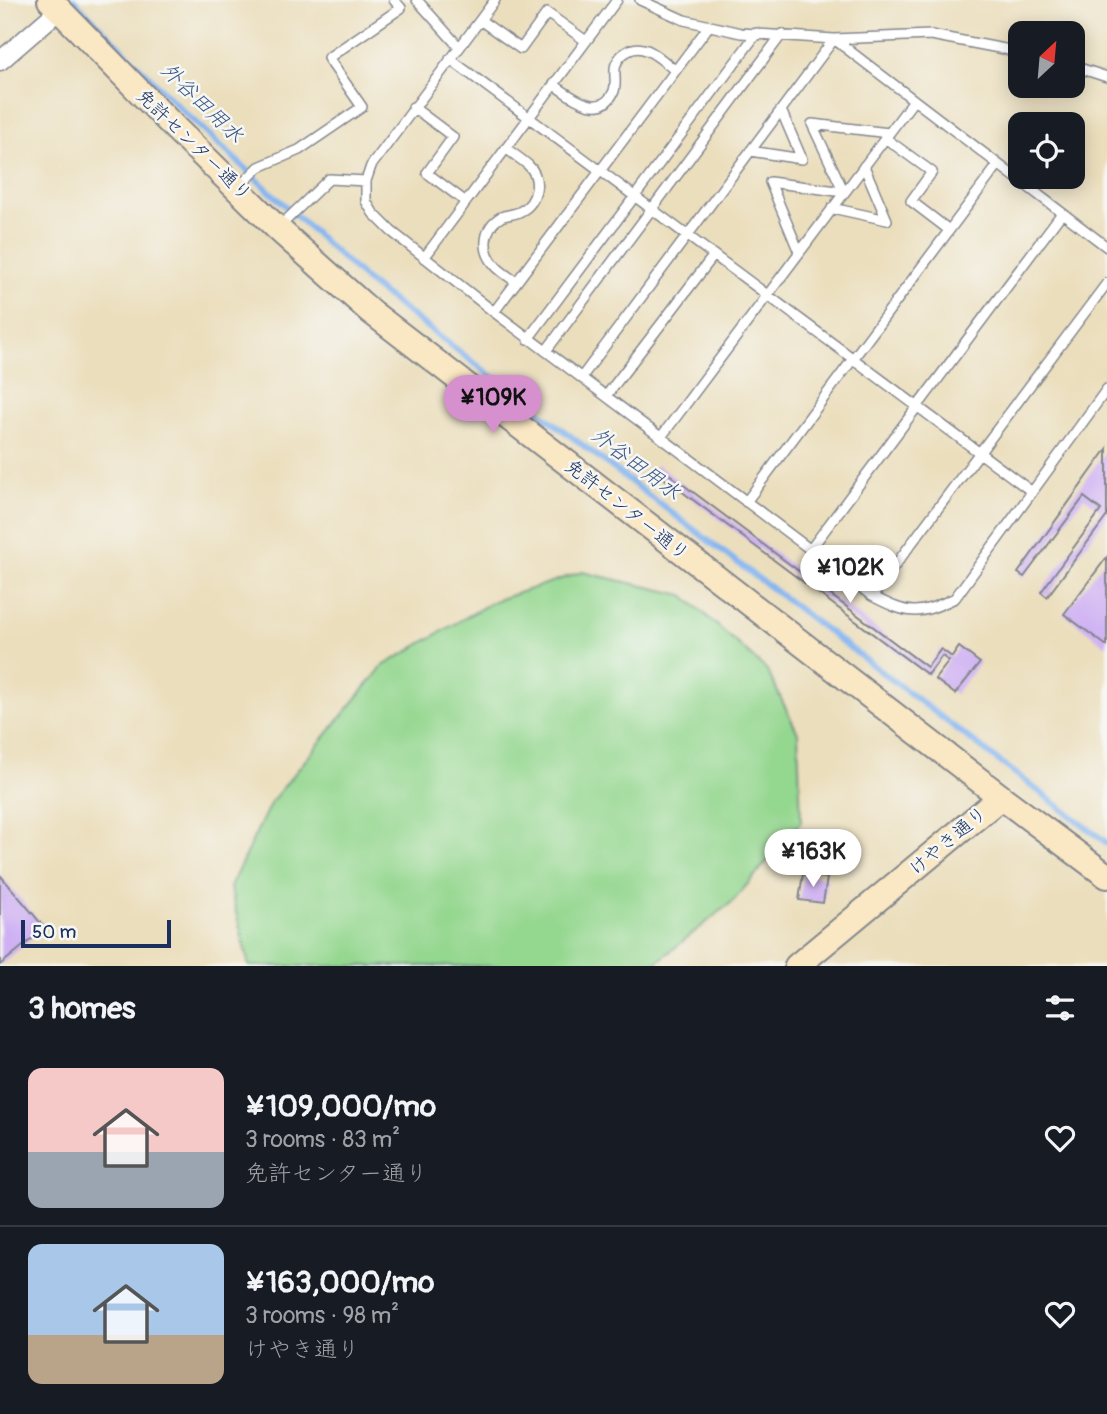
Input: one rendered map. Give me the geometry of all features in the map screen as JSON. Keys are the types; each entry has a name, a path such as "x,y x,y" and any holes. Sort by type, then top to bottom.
{"street":[{"name":"免許センター通り","path":"55,5 277,228 370,311 1107,876"},
{"path":"0,61 55,5"},
{"name":"けやき通り","path":"797,966 1001,797"}],"lane":[{"path":"238,188 259,167 299,150 362,107 328,58 401,8 394,0"},
{"path":"417,0 459,47"},
{"path":"495,0 371,166 366,181 366,201 373,213 424,258 528,339 873,596 903,611 930,610 955,598 1107,390"},
{"path":"424,258 617,0"},
{"path":"640,0 684,20 741,33 834,39 930,35 1008,50"},
{"path":"480,20 521,49 547,13 586,41"},
{"path":"494,312 709,26"},
{"path":"528,339 757,33"},
{"path":"546,351 782,34"},
{"path":"834,39 1107,247"},
{"path":"581,378 834,39"},
{"path":"554,85 582,104 594,106 606,100 614,90 615,65 622,55 632,50 643,49 675,71"},
{"path":"450,59 1031,491"},
{"path":"1085,70 1107,77"},
{"path":"661,437 914,100"},
{"path":"413,107 453,137 427,173 466,202"},
{"path":"750,152 802,159 781,110"},
{"path":"844,192 812,124 887,135 932,172 911,201 950,230"},
{"path":"506,148 530,167 537,181 535,195 529,206 519,213 503,216 491,225 485,239 487,252 494,264 515,281"},
{"path":"746,502 998,165"},
{"path":"832,208 887,220 864,166"},
{"path":"277,228 329,179 366,181"},
{"path":"799,251 770,182 844,192"},
{"path":"810,550 1062,213"},
{"path":"607,396 714,255"},
{"path":"873,596 1107,283"}],"green space":[{"path":"582,572 683,595 767,670 798,733 801,822 733,901 652,966 249,966 230,887 271,802 383,666 494,601"}],"building":[{"path":"1107,449 1107,516 1047,597 1041,592 1101,510 1084,497 1024,577 1018,573"},
{"path":"657,465 927,667 941,649 952,657 959,647 980,663 955,694 935,679 949,661 942,656 928,675 653,470"},
{"path":"1107,557 1107,646 1064,614"},
{"path":"803,874 827,878 823,903 799,900"},
{"path":"0,875 45,928 0,965"}],"waterway":[{"name":"外谷田用水","path":"74,0 183,111 369,283 1107,843"}]}
